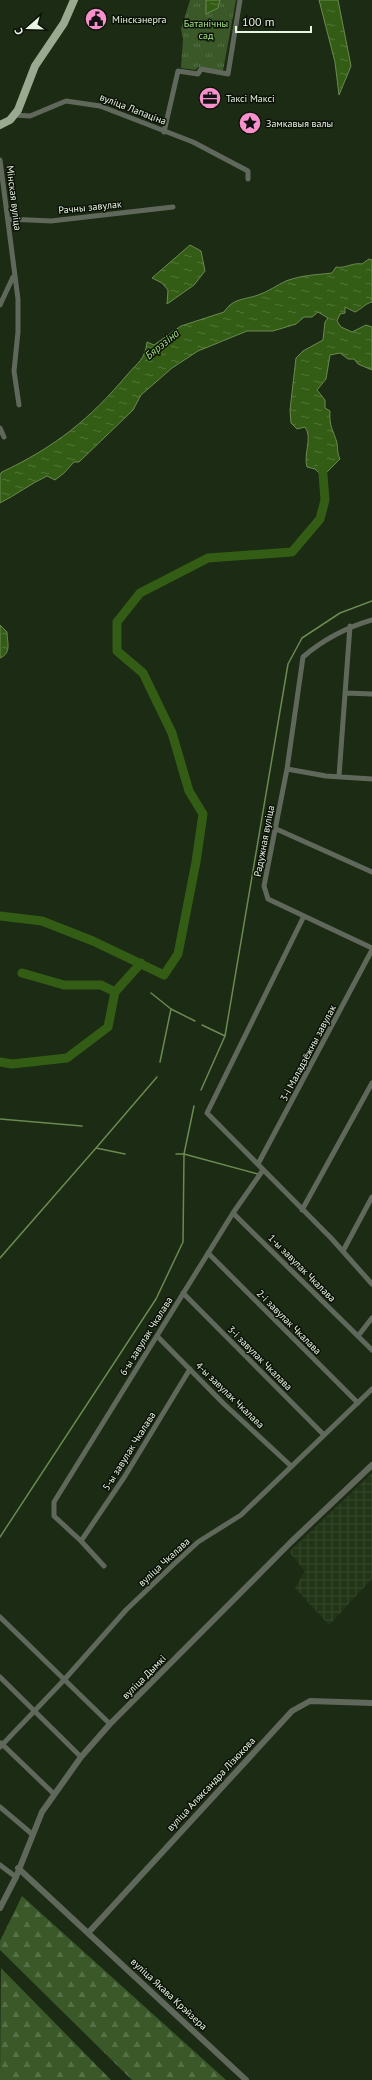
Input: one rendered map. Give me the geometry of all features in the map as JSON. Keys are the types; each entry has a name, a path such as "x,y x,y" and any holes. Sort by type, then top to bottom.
{"main road":[{"path":"0,125 15,115 35,66 64,23 74,0"}],"street":[{"path":"164,132 178,71 198,74 201,69 228,74 240,0"},
{"name":"вуліца Лапаціна","path":"15,115 30,116 58,103 75,101 100,106 193,142 248,171 248,179"},
{"name":"Мінская вуліца","path":"0,160 9,219 14,277 18,300 18,332 14,371 19,405"},
{"name":"Рачны завулак","path":"9,219 51,220 173,207"},
{"path":"0,305 14,277"},
{"path":"0,428 4,437"},
{"name":"Радужная вуліца","path":"372,620 350,626 320,642 303,657 287,769 274,828 264,886 268,899 372,949"},
{"path":"339,776 350,626"},
{"path":"346,693 372,694"},
{"path":"287,769 326,776 372,779"},
{"path":"274,828 372,872"},
{"path":"304,916 207,1113 343,1251 372,1284"},
{"name":"3-і Маладзёжны завулак","path":"258,1164 372,949"},
{"path":"302,1210 372,1083"},
{"name":"6-ы завулак Чкалава","path":"81,1541 54,1516 54,1502 233,1213 263,1170"},
{"path":"343,1251 372,1197"},
{"name":"1-ы завулак Чкалава","path":"233,1213 358,1336"},
{"name":"2-і завулак Чкалава","path":"208,1253 358,1403"},
{"name":"3-і завулак Чкалава","path":"183,1294 324,1435"},
{"path":"372,1318 358,1336 372,1350"},
{"name":"4-ы завулак Чкалава","path":"157,1336 224,1404 292,1466"},
{"name":"5-ы завулак Чкалава","path":"81,1541 125,1476 190,1369"},
{"name":"вуліца Чкалава","path":"1,1745 34,1709 64,1680 126,1610 172,1565 198,1542 241,1515 372,1389"},
{"name":"вуліца Дымкі","path":"0,1908 16,1877 18,1868 42,1812 82,1757 110,1724 291,1542 372,1465"},
{"path":"81,1541 104,1566"},
{"path":"0,1617 110,1724"},
{"path":"0,1677 82,1757"},
{"name":"вуліца Аляксандра Лізюкова","path":"88,1932 292,1711 310,1701 372,1703"},
{"path":"1,1745 54,1794"},
{"path":"0,1807 32,1834"},
{"path":"0,1864 16,1877"},
{"name":"вуліца Якава Крэйзера","path":"18,1868 79,1923 246,2080"}],"shaded area":[{"path":"372,1473 372,1579 329,1625 295,1588 305,1571 289,1552"}],"green space":[{"name":"Батанічны сад","path":"190,0 236,0 223,71 198,67 196,70 181,68 183,39 181,29"},
{"path":"22,1896 226,2080 132,2080 0,1950 0,1941"},
{"path":"1,1968 111,2080 0,2080"}],"water":[{"path":"206,0 220,0 218,8 206,14"},
{"path":"319,0 338,0 351,66 339,95 335,62"},
{"path":"190,245 201,251 205,271 194,285 167,304 168,290 162,283 152,278"},
{"name":"Бярэзіна","path":"369,259 372,260 372,302 355,312 345,307 345,313 340,314 337,321 341,327 352,332 366,325 372,327 372,370 358,364 354,359 348,359 340,353 330,355 326,379 317,390 325,400 325,408 330,411 331,424 340,459 326,473 319,473 315,469 307,467 307,431 305,427 297,429 291,423 290,410 296,358 303,351 323,340 325,322 328,318 318,312 312,317 304,317 296,324 273,331 247,331 198,351 172,368 141,395 133,410 79,462 74,462 55,480 47,476 0,503 0,474 55,442 85,418 113,391 143,357 147,342 154,345 181,326 224,312 227,307 239,300 262,294 286,281 303,276 332,273 336,267 362,264"},
{"path":"0,625 7,632 8,647 4,656 0,658"}],"waterway":[{"path":"0,916 42,921 93,941 164,975 178,954 196,862 203,814 189,791 172,733 143,673 117,651 117,622 140,593 208,558 292,552 320,519 325,500 322,462"},
{"path":"225,1036 288,664 302,638 340,613 372,601"},
{"path":"0,1062 12,1064 67,1058 108,1027 115,992 141,963"},
{"path":"22,973 64,985 101,985 115,992"},
{"path":"151,993 171,1009 160,1062"},
{"path":"171,1009 195,1021"},
{"path":"201,1090 225,1036 202,1025"},
{"path":"125,1154 96,1148 157,1077"},
{"path":"176,1154 184,1154 194,1106"},
{"path":"0,1119 82,1126"},
{"path":"0,1258 96,1148"},
{"path":"0,1537 156,1299 183,1242 184,1154 258,1174"}],"place":[{"name":"Мінскэнерга","path":"96,19"},
{"name":"Таксі Максі","path":"210,98"},
{"name":"Замкавыя валы","path":"250,123"}]}
